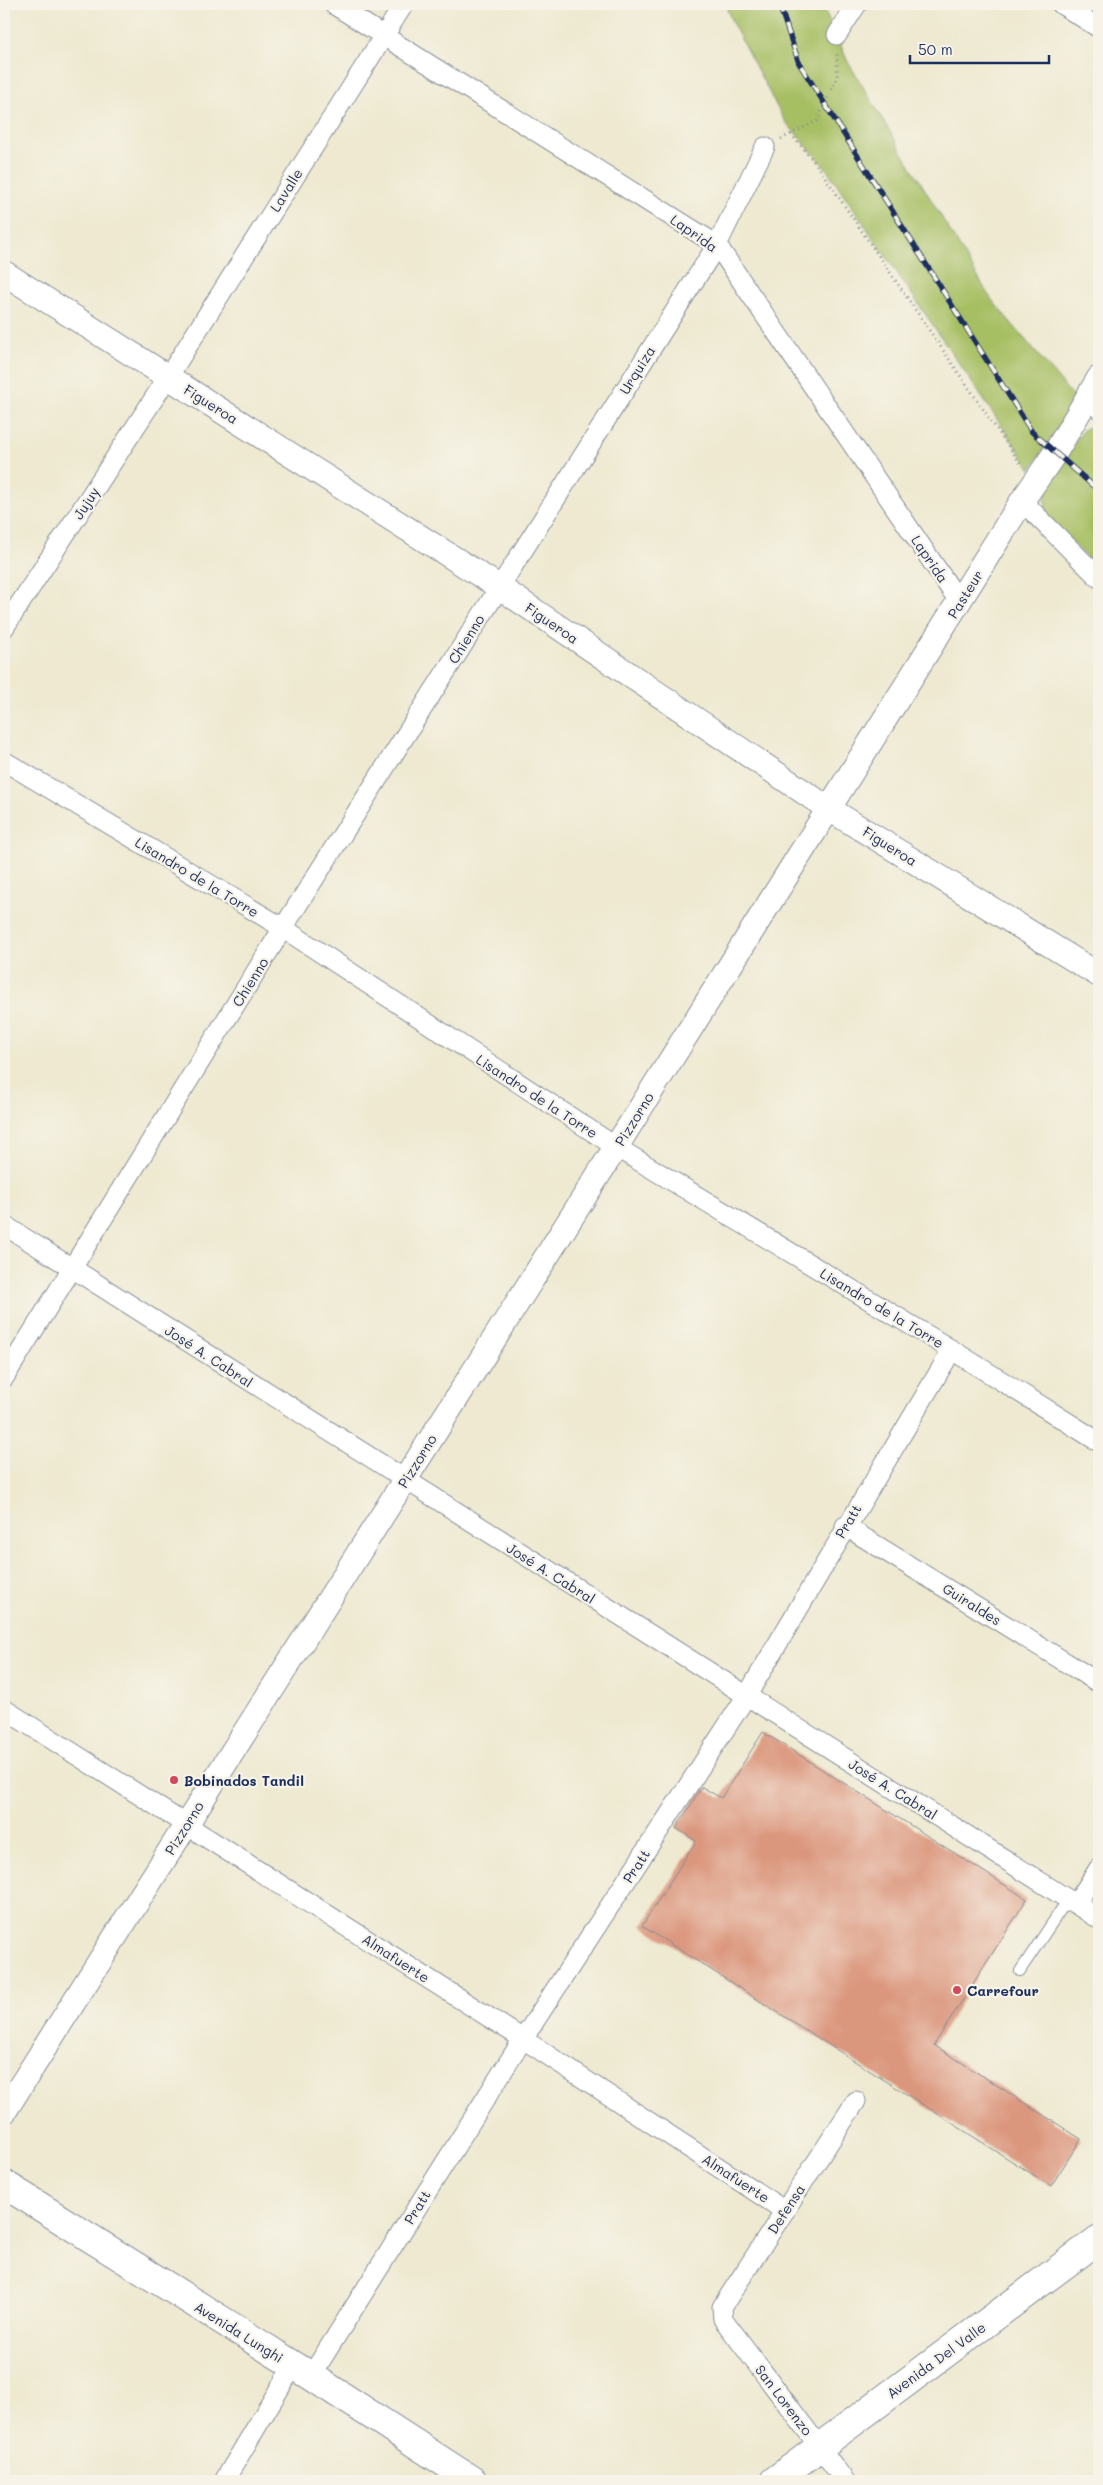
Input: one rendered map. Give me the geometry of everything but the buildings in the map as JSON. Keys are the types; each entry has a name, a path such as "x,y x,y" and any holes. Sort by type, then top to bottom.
{"main road":[{"name":"Avenida Lunghi","path":"4,2184 473,2481"},
{"name":"Avenida Del Valle","path":"774,2481 1099,2239"}],"street":[{"name":"Laprida","path":"333,4 717,246 960,603"},
{"name":"Lavalle","path":"168,377 404,4"},
{"path":"837,36 857,4"},
{"path":"1061,4 1099,28"},
{"name":"Urquiza","path":"499,587 717,246 765,148"},
{"name":"Figueroa","path":"4,273 499,587 830,809 1099,975"},
{"name":"Jujuy","path":"4,628 168,377"},
{"name":"Pasteur","path":"830,809 1028,492 1095,395"},
{"path":"1028,492 1099,578"},
{"name":"Chienno","path":"4,1378 283,928 499,587"},
{"name":"Lisandro de la Torre","path":"4,761 283,928 616,1147 952,1350 1099,1442"},
{"name":"Pizzorno","path":"4,2112 830,809"},
{"name":"José A. Cabral","path":"4,1225 1099,1919"},
{"name":"Pratt","path":"224,2481 302,2371 523,2039 746,1697 845,1526 952,1350"},
{"name":"Guiraldes","path":"845,1526 1099,1683"},
{"name":"Almafuerte","path":"4,1709 523,2039 785,2211"},
{"path":"1076,1904 1099,1868"},
{"name":"Defensa","path":"723,2319 722,2306 856,2101"},
{"name":"San Lorenzo","path":"723,2319 845,2481"}],"lane":[{"path":"1020,1971 1062,1908 1076,1904"}],"path":[{"path":"765,148 817,121 837,77 837,36"},
{"path":"791,134 816,164 1028,492"}],"green space":[{"path":"725,4 822,4 848,62 991,299 1076,400 1031,469 825,167 784,120 732,22"},
{"path":"1094,425 1099,427 1099,570 1047,516 1045,499 1051,476 1084,429"}],"railway":[{"path":"779,4 799,63 1032,432 1099,491"}],"place":[{"name":"Bobinados Tandil","path":"174,1780"},
{"name":"Carrefour","path":"957,1990"}]}
